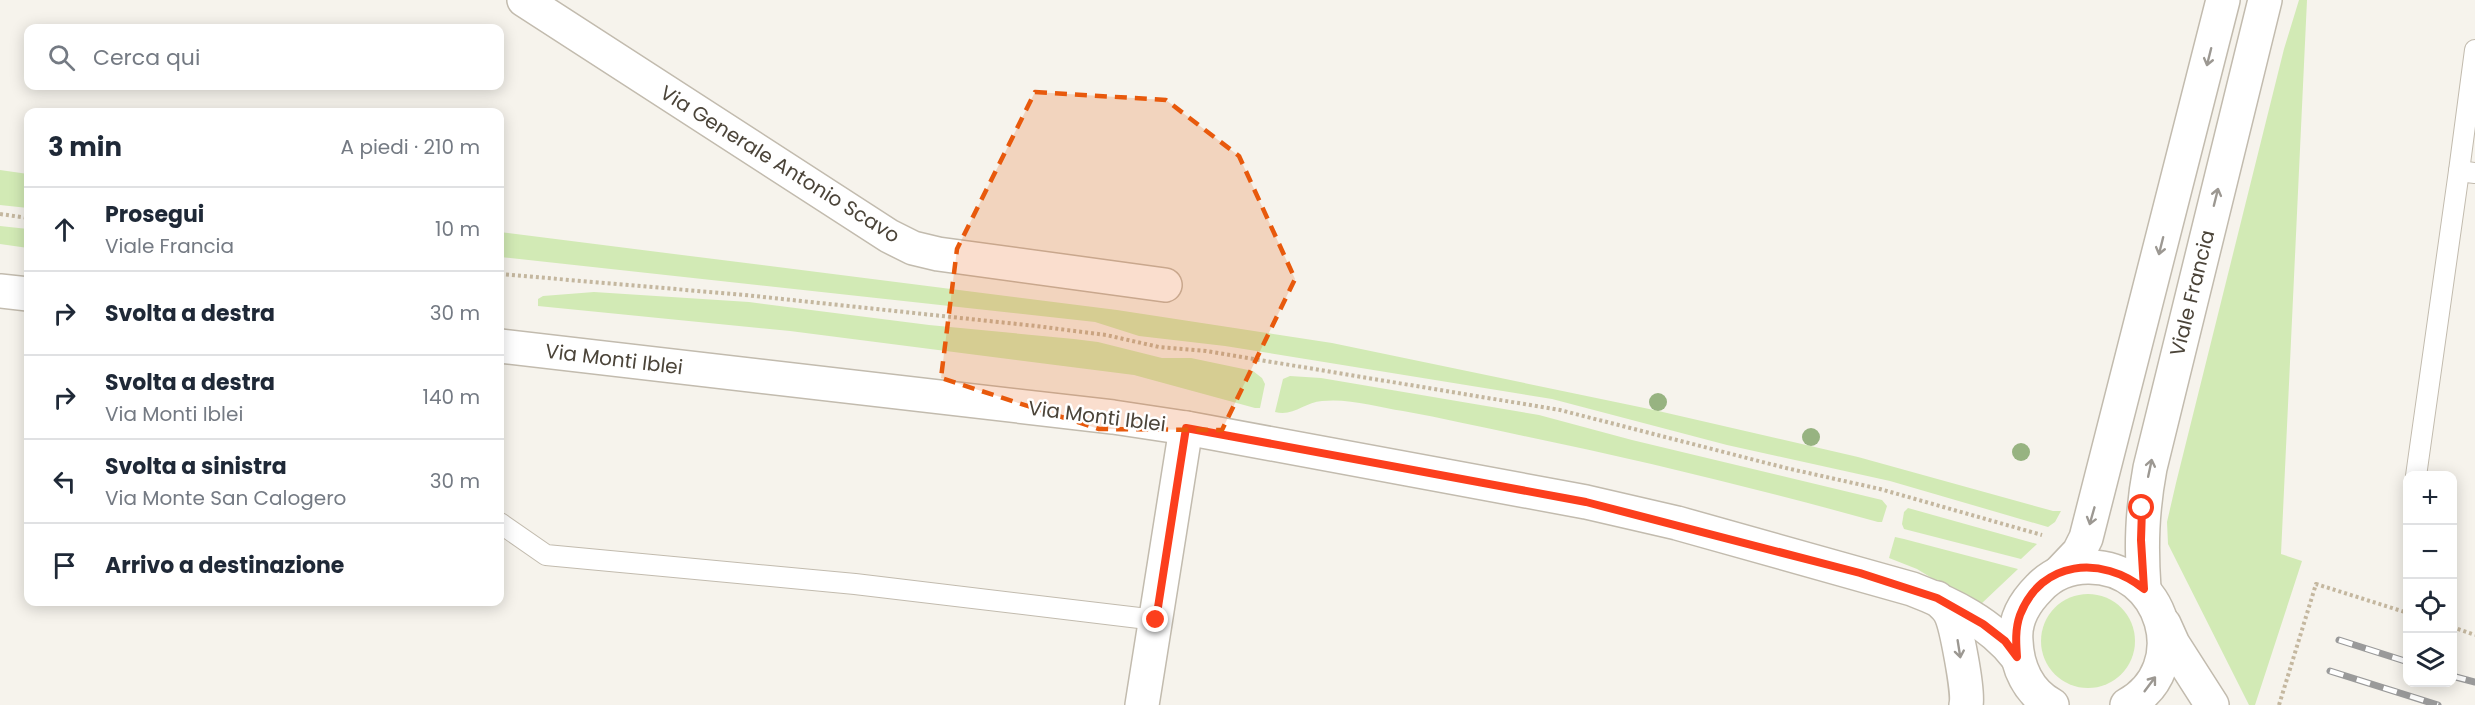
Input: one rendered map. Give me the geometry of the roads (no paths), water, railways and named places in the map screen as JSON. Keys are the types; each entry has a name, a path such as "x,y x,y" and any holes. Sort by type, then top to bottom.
{"street":[{"name":"Via Generale Antonio Scavo","path":"524,0 889,236 913,248 938,254 1165,285"},
{"path":"2029,705 2015,636 2019,616 2029,598 2060,572 2079,552 2089,528 2223,0"},
{"name":"Viale Francia","path":"2144,589 2142,508 2150,468 2265,0"},
{"path":"0,291 24,294"},
{"name":"Via Monti Iblei","path":"504,346 1113,417 1186,428 1586,502 1860,573 1937,598 1983,624 2005,641 2032,689 2052,705"},
{"path":"1142,705 1186,428"},
{"path":"2060,572 2078,567 2105,568 2130,578 2144,589 2161,617 2173,644 2212,705"},
{"path":"1937,598 1949,612 1954,624 1966,686 1966,705"},
{"path":"2127,705 2147,689 2157,673 2163,655 2164,636 2161,617"}],"lane":[{"path":"2417,471 2467,172 2475,50"},
{"path":"504,526 546,555 855,584 1156,620"}],"railway":[{"path":"2339,640 2403,660"},
{"path":"2330,671 2438,705"},
{"path":"2457,677 2475,682"}]}
